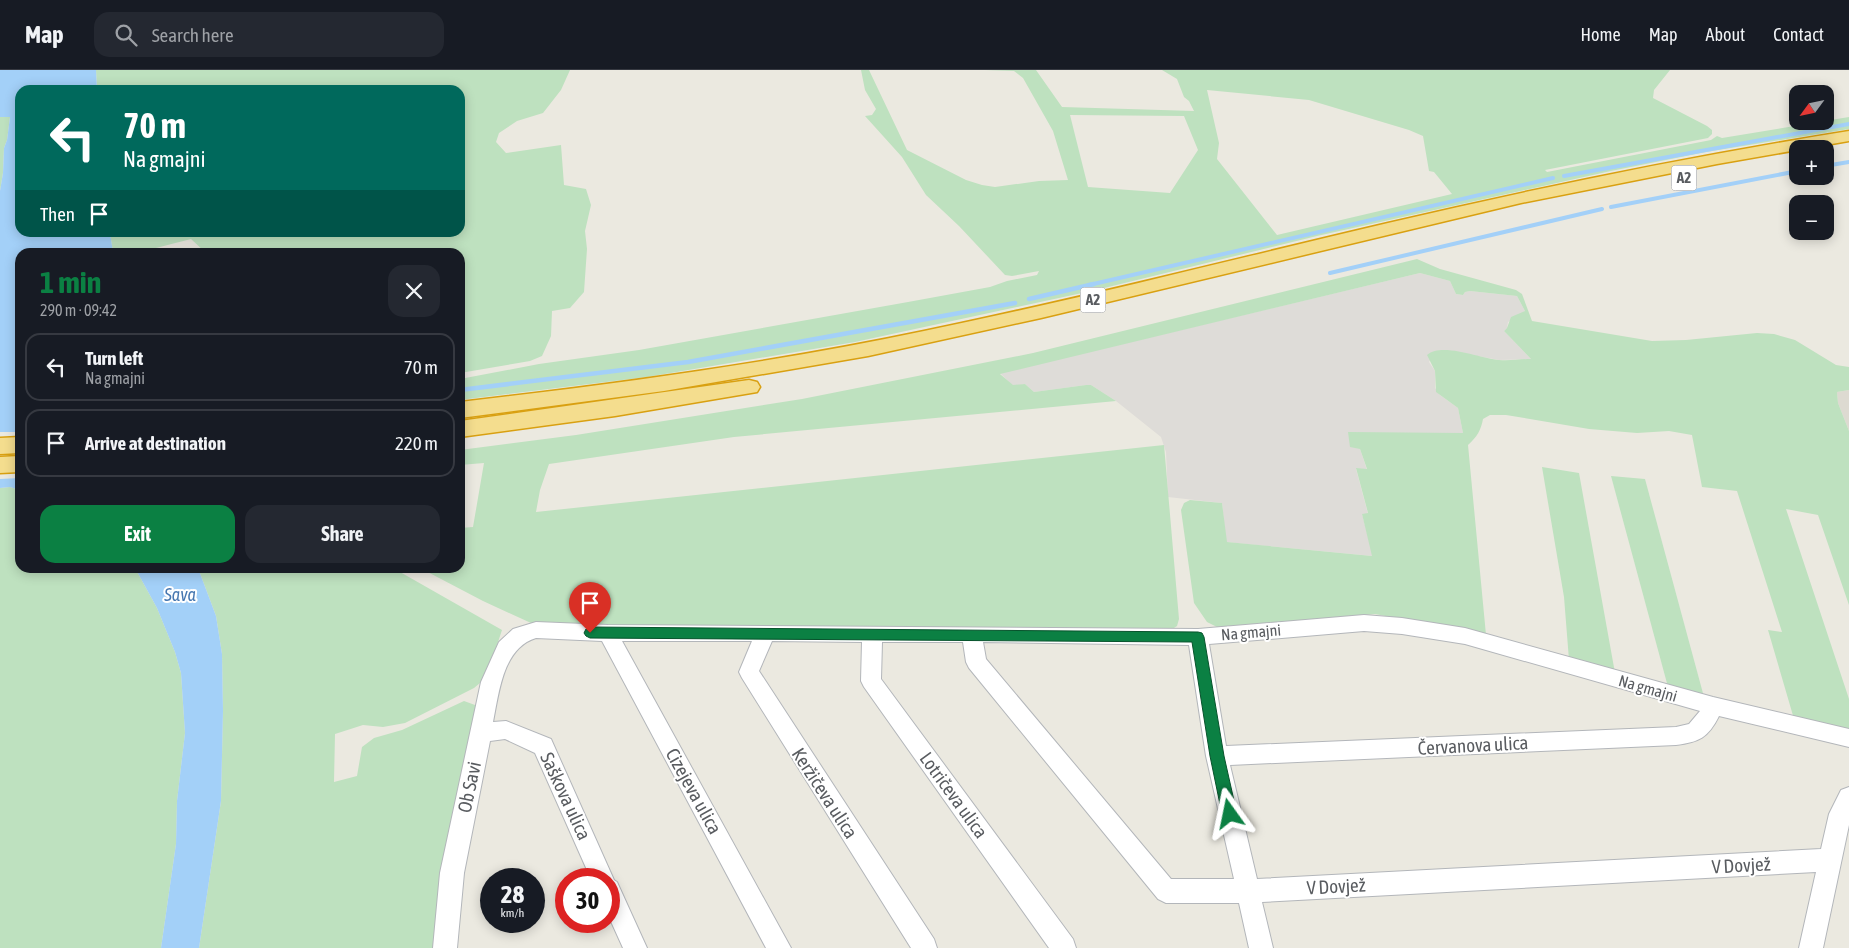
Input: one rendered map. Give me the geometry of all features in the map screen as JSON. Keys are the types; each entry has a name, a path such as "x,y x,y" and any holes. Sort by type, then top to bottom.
{"highway":[{"name":"A2","path":"465,409 651,385 866,350 1094,300 1336,240 1535,195 1721,158 1849,136"},
{"path":"1834,150 1849,148"},
{"name":"A2","path":"465,428 707,394 872,365 1083,319 1520,212 1789,159"},
{"path":"0,446 15,445"},
{"path":"0,465 15,464"}],"street":[{"name":"Na gmajni","path":"520,635 536,630 608,634 972,634 1198,637 1364,623 1402,626 1464,636 1713,706 1849,738"},
{"name":"Cizejeva ulica","path":"608,634 779,948"},
{"name":"Keržičeva ulica","path":"765,634 749,672 925,948"},
{"name":"Lotričeva ulica","path":"872,634 870,681 1064,948"},
{"name":"V Dovjež","path":"972,634 976,662 1166,891 1247,891 1831,860"},
{"name":"Ob Savi","path":"445,948 452,873 491,682 506,648 520,635"},
{"path":"1198,637 1217,756 1261,948"},
{"name":"Červanova ulica","path":"1217,756 1684,735 1693,734 1705,726 1713,706"},
{"name":"Saškova ulica","path":"481,732 506,730 543,746 599,868"},
{"path":"1811,948 1840,814 1849,797"},
{"path":"620,915 635,948"}],"shaded area":[{"path":"1420,273 1450,281 1456,294 1463,295 1465,292 1470,291 1517,296 1525,311 1508,322 1507,328 1504,331 1531,359 1499,360 1450,351 1436,351 1429,362 1435,371 1435,388 1440,395 1458,408 1463,433 1360,449 1367,470 1356,469 1368,514 1362,514 1373,556 1226,542 1222,503 1168,497 1166,452 1161,437 1116,401 1091,385 1034,392 1025,384 1013,386 1000,373"},
{"path":"1849,390 1849,431 1838,403 1837,392"}],"green space":[{"path":"96,70 570,70 561,90 543,113 517,121 499,133 496,142 506,153 561,145 564,185 586,189 591,205 585,231 587,249 584,292 570,308 552,311 551,336 542,356 530,361 465,372 465,248 201,248 191,239 156,248 112,248 111,237 465,237 465,85 97,85"},
{"path":"861,70 869,70 907,150 966,180 995,187 1039,181 1068,180 1053,131 1023,78 1014,71 985,70 1036,70 1062,107 1194,111 1189,101 1184,97 1177,79 1162,70 1670,70 1654,90 1653,98 1712,130 1712,134 1708,138 1545,170 1547,172 1711,140 1717,136 1722,138 1789,127 1789,130 1834,130 1834,119 1849,117 1849,129 1706,152 1611,171 1317,236 1096,290 855,342 647,377 465,399 465,378 539,364 639,350 908,302 990,287 1007,281 1037,275 1039,271 1012,276 1005,275 959,226 926,195 902,157 865,116 872,115 876,109 865,90","holes":["1207,90 1309,100 1409,130 1423,136 1429,171 1434,172 1452,194 1277,235 1217,159 1219,143","1070,115 1184,116 1198,150 1170,193 1088,187"]},
{"path":"0,117 10,117 4,148 0,191"},
{"path":"1417,259 1440,269 1516,290 1522,294 1532,321 1652,341 1686,340 1757,333 1774,334 1795,340 1836,365 1849,367 1849,390 1837,392 1838,403 1849,431 1849,605 1818,515 1786,509 1849,699 1849,732 1794,719 1768,630 1782,632 1737,491 1702,487 1692,435 1669,431 1637,433 1589,429 1506,415 1490,415 1483,419 1478,433 1468,445 1486,635 1375,614 1230,628 1219,628 1207,622 1194,603 1181,510 1184,503 1190,500 1222,503 1227,542 1372,556 1362,514 1368,513 1356,468 1367,469 1360,449 1350,447 1348,432 1463,433 1458,408 1436,392 1435,371 1427,355 1434,351 1442,350 1499,360 1531,359 1504,331 1511,317 1525,311 1517,296 1470,291 1465,292 1463,295 1456,294 1450,281 1420,273 1000,374 1013,385 1025,384 1034,392 1091,385 1116,401 734,437 549,464 540,490 536,512 1164,445 1179,619 1177,626 1171,630 563,626 531,623 430,573 465,573 465,528 473,527 484,463 465,465 465,449 576,435 802,399 1033,353"},
{"path":"1542,467 1579,473 1615,673 1569,660 1564,597"},
{"path":"1611,476 1645,479 1704,697 1668,687"},
{"path":"0,488 15,488 15,573 138,573 157,608 175,652 181,673 185,733 177,801 176,844 161,948 0,948"},
{"path":"200,573 402,573 502,630 486,678 474,688 405,723 383,727 363,725 335,734 334,782 357,776 362,747 374,738 402,730 464,701 475,705 478,713 436,948 199,948 221,801 222,654 216,616"}],"water":[{"path":"0,70 96,70 97,85 15,85 15,237 111,237 112,248 15,248 15,488 0,488 0,191 4,148 10,117 0,117"},
{"name":"Sava","path":"138,573 200,573 216,616 222,654 221,801 199,948 161,948 176,844 177,801 185,733 181,673 175,652 157,608"}],"pier":[{"path":"0,432 15,432 15,478 0,479"}],"waterway":[{"path":"1564,176 1849,124"},
{"path":"1834,164 1849,162"},
{"path":"1611,207 1789,173"},
{"path":"1089,285 1553,178"},
{"path":"1330,273 1602,209"},
{"path":"1029,299 1094,284"},
{"path":"465,389 688,362 1015,303"}],"route":[{"path":"590,633 972,634 1198,637 1217,756 1230,814"}]}
